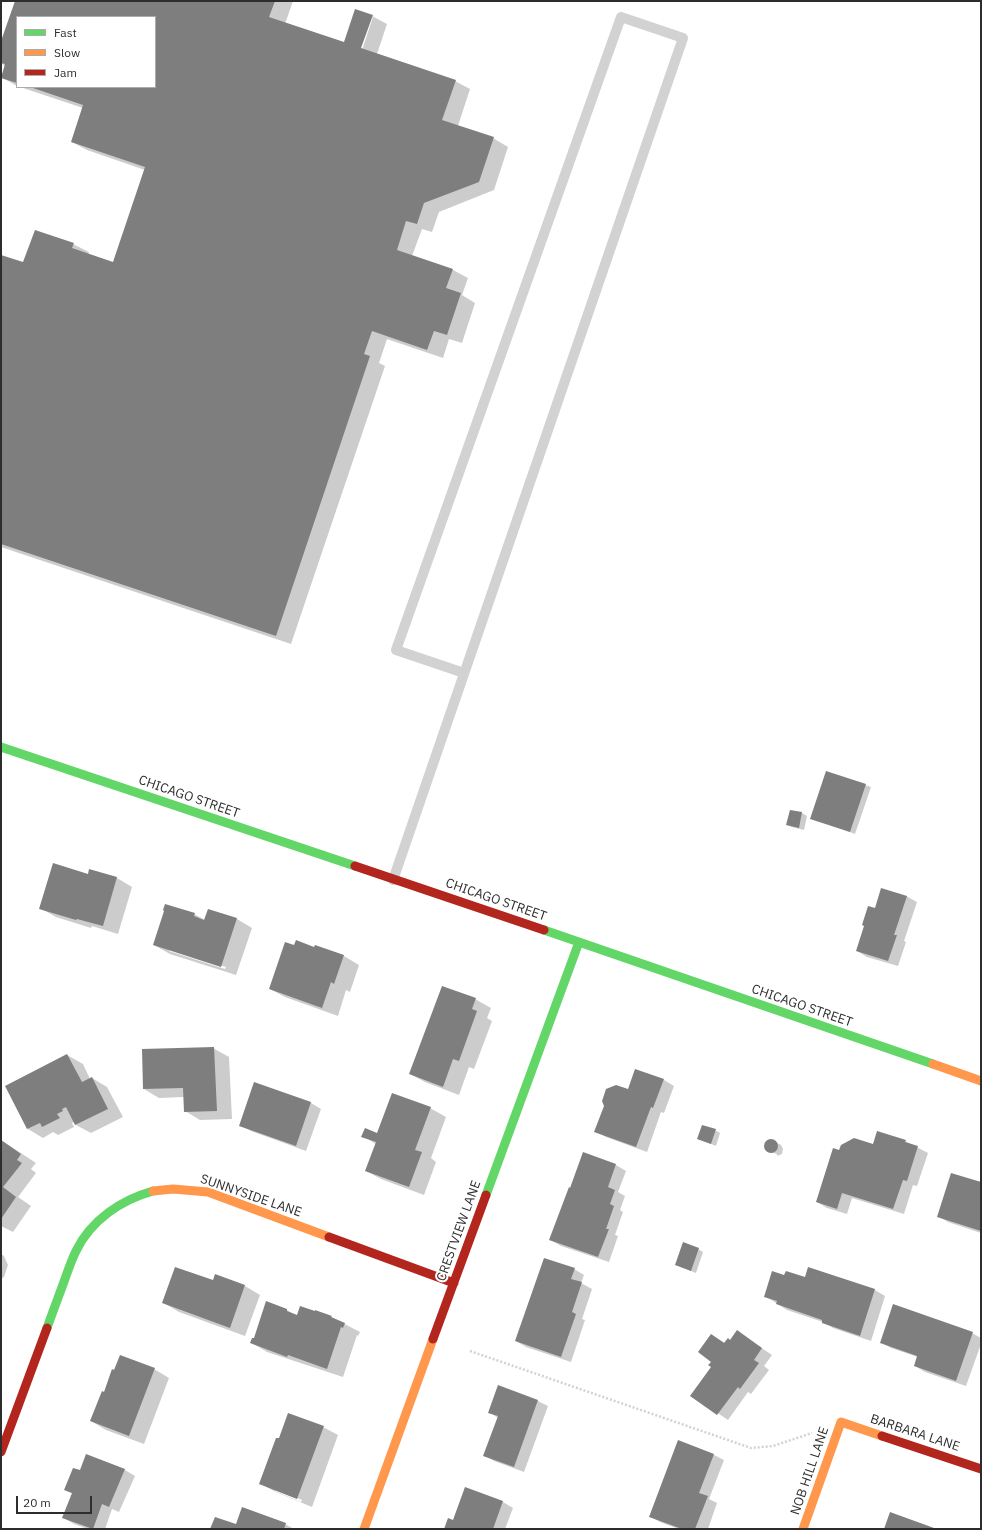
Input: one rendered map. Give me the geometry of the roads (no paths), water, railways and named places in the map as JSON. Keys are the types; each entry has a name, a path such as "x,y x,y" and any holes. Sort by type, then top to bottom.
{"street":[{"name":"CHICAGO STREET","path":"1,747 580,942 981,1081"},
{"name":"CRESTVIEW LANE","path":"364,1529 580,942"},
{"name":"SUNNYSIDE LANE","path":"1,1452 76,1250 94,1224 110,1211 138,1195 161,1189 185,1188 208,1192 454,1283"},
{"name":"BARBARA LANE","path":"840,1422 981,1468"},
{"name":"NOB HILL LANE","path":"803,1529 840,1422"}],"lane":[{"path":"393,880 683,38 620,17 396,650 464,673"}]}
